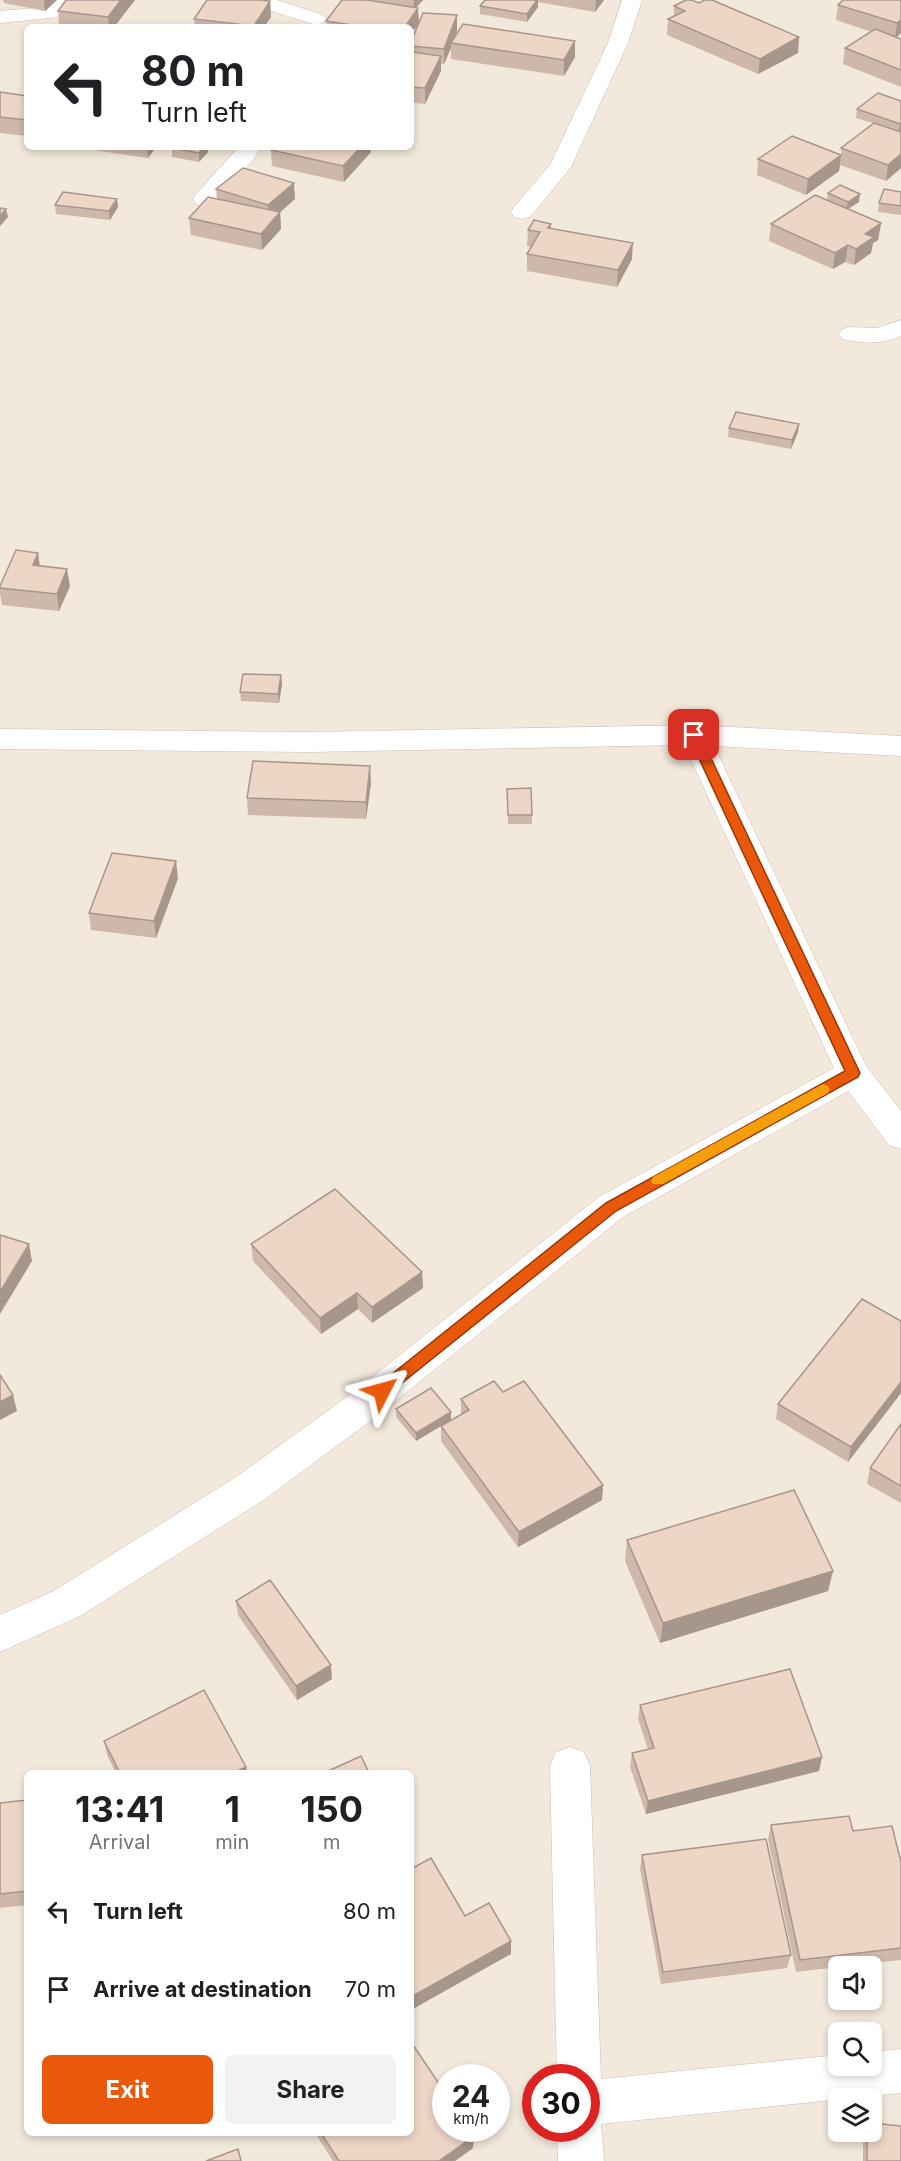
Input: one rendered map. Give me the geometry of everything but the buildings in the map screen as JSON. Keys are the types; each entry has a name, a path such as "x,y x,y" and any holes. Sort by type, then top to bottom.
{"street":[{"path":"0,17 52,13 68,0"},
{"path":"256,0 313,23 326,0"},
{"path":"522,212 560,167 618,43 632,0"},
{"path":"204,199 247,150"},
{"path":"851,334 870,337 888,334 901,327"},
{"path":"0,739 310,742 694,735 901,746"},
{"path":"694,735 853,1073 901,1137"},
{"path":"0,1634 66,1604 252,1487 364,1405 611,1207 853,1073"},
{"path":"570,1766 579,2064"},
{"path":"600,2102 901,2071"},
{"path":"580,2142 581,2161"}],"shaded area":[{"path":"0,0 901,0 901,2161 0,2161"}],"slow traffic":[{"path":"658,1181 823,1090"}],"route":[{"path":"382,1391 611,1207 853,1073 694,735"}]}
